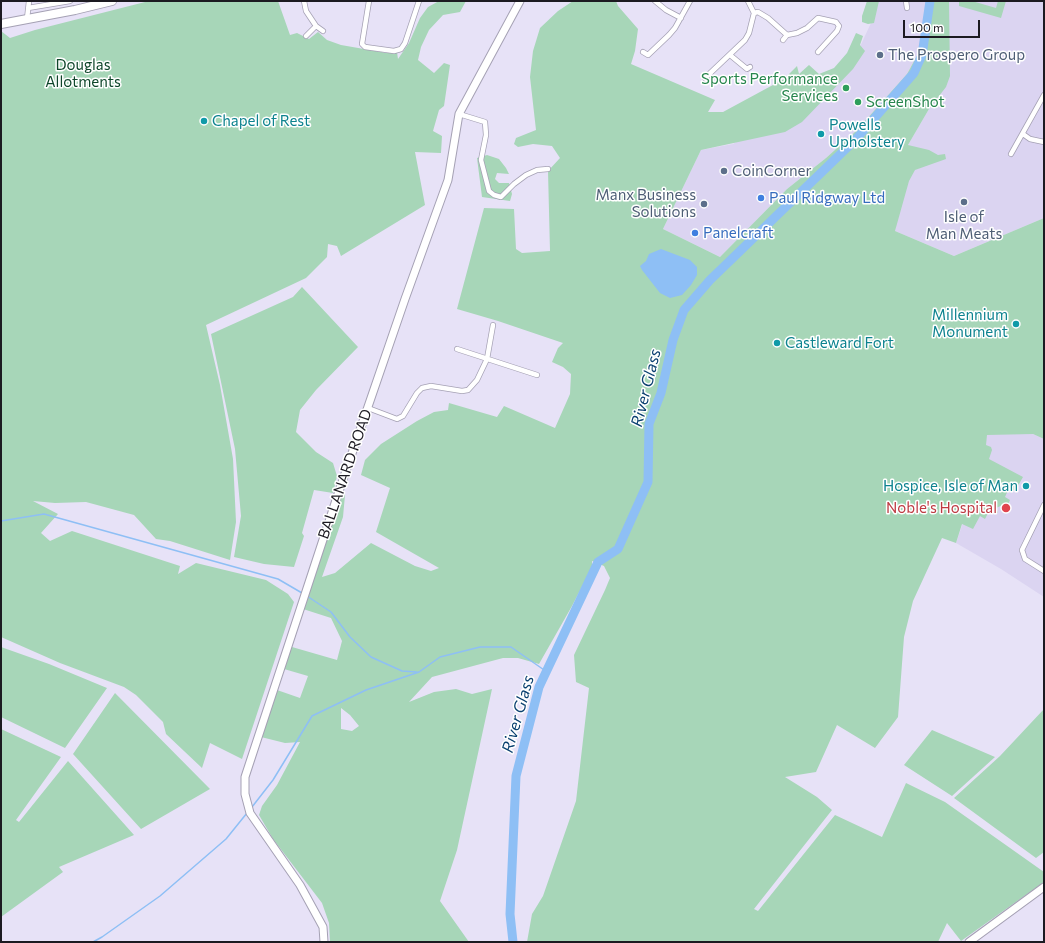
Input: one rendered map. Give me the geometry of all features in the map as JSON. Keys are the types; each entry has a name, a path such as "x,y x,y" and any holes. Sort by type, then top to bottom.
{"highway":[{"path":"1,24 112,1"}],"main road":[{"name":"BALLANARD ROAD","path":"324,942 323,927 300,885 250,813 245,794 245,776 304,595 448,180 459,114 520,1"},
{"path":"969,942 1044,887"}],"street":[{"path":"27,19 29,1"},
{"path":"28,8 70,1"},
{"path":"304,1 306,10 316,26 323,31"},
{"path":"369,1 362,44 365,47 394,51 401,48 405,44 419,1"},
{"path":"655,1 666,10 681,18"},
{"path":"643,52 648,55 675,28 690,1"},
{"path":"708,81 705,78 745,40 749,33 754,13 748,1"},
{"path":"906,1 907,8"},
{"path":"754,13 758,12 768,18 787,35"},
{"path":"783,40 787,35 797,33 807,28 819,16 836,22 839,26 832,38 818,52"},
{"path":"306,36 316,26"},
{"path":"730,54 747,69"},
{"path":"1011,154 1044,95"},
{"path":"459,114 485,122 486,135 481,160 488,191 494,195 501,197 521,178 537,170 548,168"},
{"path":"1023,134 1030,139 1044,142"},
{"path":"368,408 397,419 403,416 417,393 422,388 431,386 462,391 468,390 477,380 487,359 493,324"},
{"path":"457,349 537,375"},
{"path":"1044,505 1022,550 1025,559 1044,571"}],"shaded area":[{"path":"878,1 930,1 920,50 907,74 856,131 826,158 787,189 720,257 663,229 701,150 733,144 851,66 871,23"},
{"path":"946,1 1044,1 1044,218 954,256 895,231 908,145 929,109"},
{"name":"Noble's Hospital","path":"987,434 1033,434 1044,439 1044,597 1001,569 956,543 974,491"}],"green space":[{"name":"Douglas Allotments","path":"149,1 278,1 290,35 297,33 309,39 318,32 327,40 341,45 387,53 397,52 398,59 409,43 420,18 428,7 439,1 466,1 460,12 443,15 429,30 421,47 418,60 434,73 444,63 450,65 444,106 439,110 433,131 442,136 441,153 415,152 425,205 341,256 337,246 328,244 327,257 306,278 206,325 220,385 233,459 236,522 230,560 170,541 156,539 134,515 86,502 55,503 33,501 58,514 41,533 50,541 72,531 180,566 178,574 196,563 266,580 288,594 294,602 242,759 210,743 202,768 166,734 163,722 136,695 124,687 60,663 1,637 1,31 10,38 35,30"},
{"path":"573,1 616,1 618,6 638,29 635,51 631,64 715,100 708,112 723,112 784,79 797,66 799,74 809,65 819,74 834,68 847,53 856,33 863,36 860,45 865,51 853,69 802,122 785,132 701,150 663,229 720,257 787,189 826,158 856,131 907,74 920,50 930,1 949,1 950,76 946,87 929,109 908,145 929,150 938,155 945,154 946,159 915,170 909,181 895,231 954,256 1044,218 1044,439 1033,434 987,435 986,445 991,447 992,450 989,459 1023,477 1015,491 1009,488 1005,497 1010,500 1005,511 1003,505 996,508 998,513 990,509 985,519 980,516 973,529 962,524 956,543 942,538 913,601 904,637 898,717 875,748 837,725 816,772 785,777 817,797 832,810 754,909 758,911 835,815 882,837 906,783 945,802 1044,872 1044,882 961,941 947,923 938,942 527,942 532,914 543,896 576,801 589,688 576,682 574,655 610,578 604,566 592,561 592,567 572,606 539,664 518,658 503,658 432,677 409,702 434,692 456,689 472,694 492,689 457,850 440,901 469,942 330,942 329,923 322,903 273,839 259,815 262,806 277,785 300,742 285,743 261,737 277,690 300,698 308,676 284,669 292,647 337,660 342,641 331,618 303,609 343,493 345,495 343,517 322,577 335,573 371,543 415,566 431,571 439,568 376,532 390,488 361,475 365,460 381,444 417,421 434,412 448,410 449,403 497,417 504,406 555,428 570,394 571,374 563,367 552,362 558,348 563,343 457,309 484,208 514,209 516,249 522,253 550,251 548,171 560,158 552,146 533,144 518,147 514,144 516,138 536,130 530,77 533,51 540,28 558,11","holes":["341,708 350,715 359,726 352,731 341,729"]},
{"path":"867,1 879,1 874,23 868,24 862,22 862,16"},
{"path":"959,1 972,1 996,8 998,1 1006,1 1001,18 959,6"},
{"path":"487,155 499,159 509,174 497,173 495,179 499,183 509,183 512,194 510,201 482,197 477,158"},
{"path":"302,287 358,347 316,390 300,410 296,432 316,452 333,463 337,476 333,493 314,490 302,533 304,536 294,567 264,564 234,557 241,516 235,449 211,334 293,297"},
{"path":"1,647 49,664 107,688 65,748 1,717"},
{"path":"115,693 210,789 141,829 73,754"},
{"path":"1044,709 1044,852 1036,858 954,798 1000,756"},
{"path":"1,729 61,757 16,820 19,822 68,761 134,835 59,867 63,872 1,917"},
{"path":"932,730 995,757 952,796 904,765"}],"water":[{"path":"661,249 690,260 697,267 697,275 682,295 670,298 660,293 640,266 646,261 649,254"}],"waterway":[{"name":"River Glass","path":"513,942 510,914 516,776 539,687 598,562 618,549 648,482 649,424 661,393 673,340 684,310 710,280 856,139 914,73 922,55 930,1"},
{"path":"1,521 44,514 278,579 302,593"},
{"path":"307,596 331,612 350,637 371,657 402,671 417,672"},
{"path":"252,807 273,780 312,716 366,690 419,672 440,657 480,647 511,647 547,672"},
{"path":"93,942 160,896 226,839 247,813"}],"place":[{"name":"The Prospero Group","path":"880,55"},
{"name":"Sports Performance Services","path":"846,88"},
{"name":"ScreenShot","path":"858,102"},
{"name":"Chapel of Rest","path":"204,121"},
{"name":"Powells Upholstery","path":"821,134"},
{"name":"CoinCorner","path":"724,171"},
{"name":"Paul Ridgway Ltd","path":"761,198"},
{"name":"Isle of Man Meats","path":"964,202"},
{"name":"Manx Business Solutions","path":"704,204"},
{"name":"Panelcraft","path":"695,233"},
{"name":"Millennium Monument","path":"1016,324"},
{"name":"Castleward Fort","path":"777,343"},
{"name":"Hospice, Isle of Man","path":"1026,486"},
{"name":"Noble's Hospital","path":"1006,508"}]}
